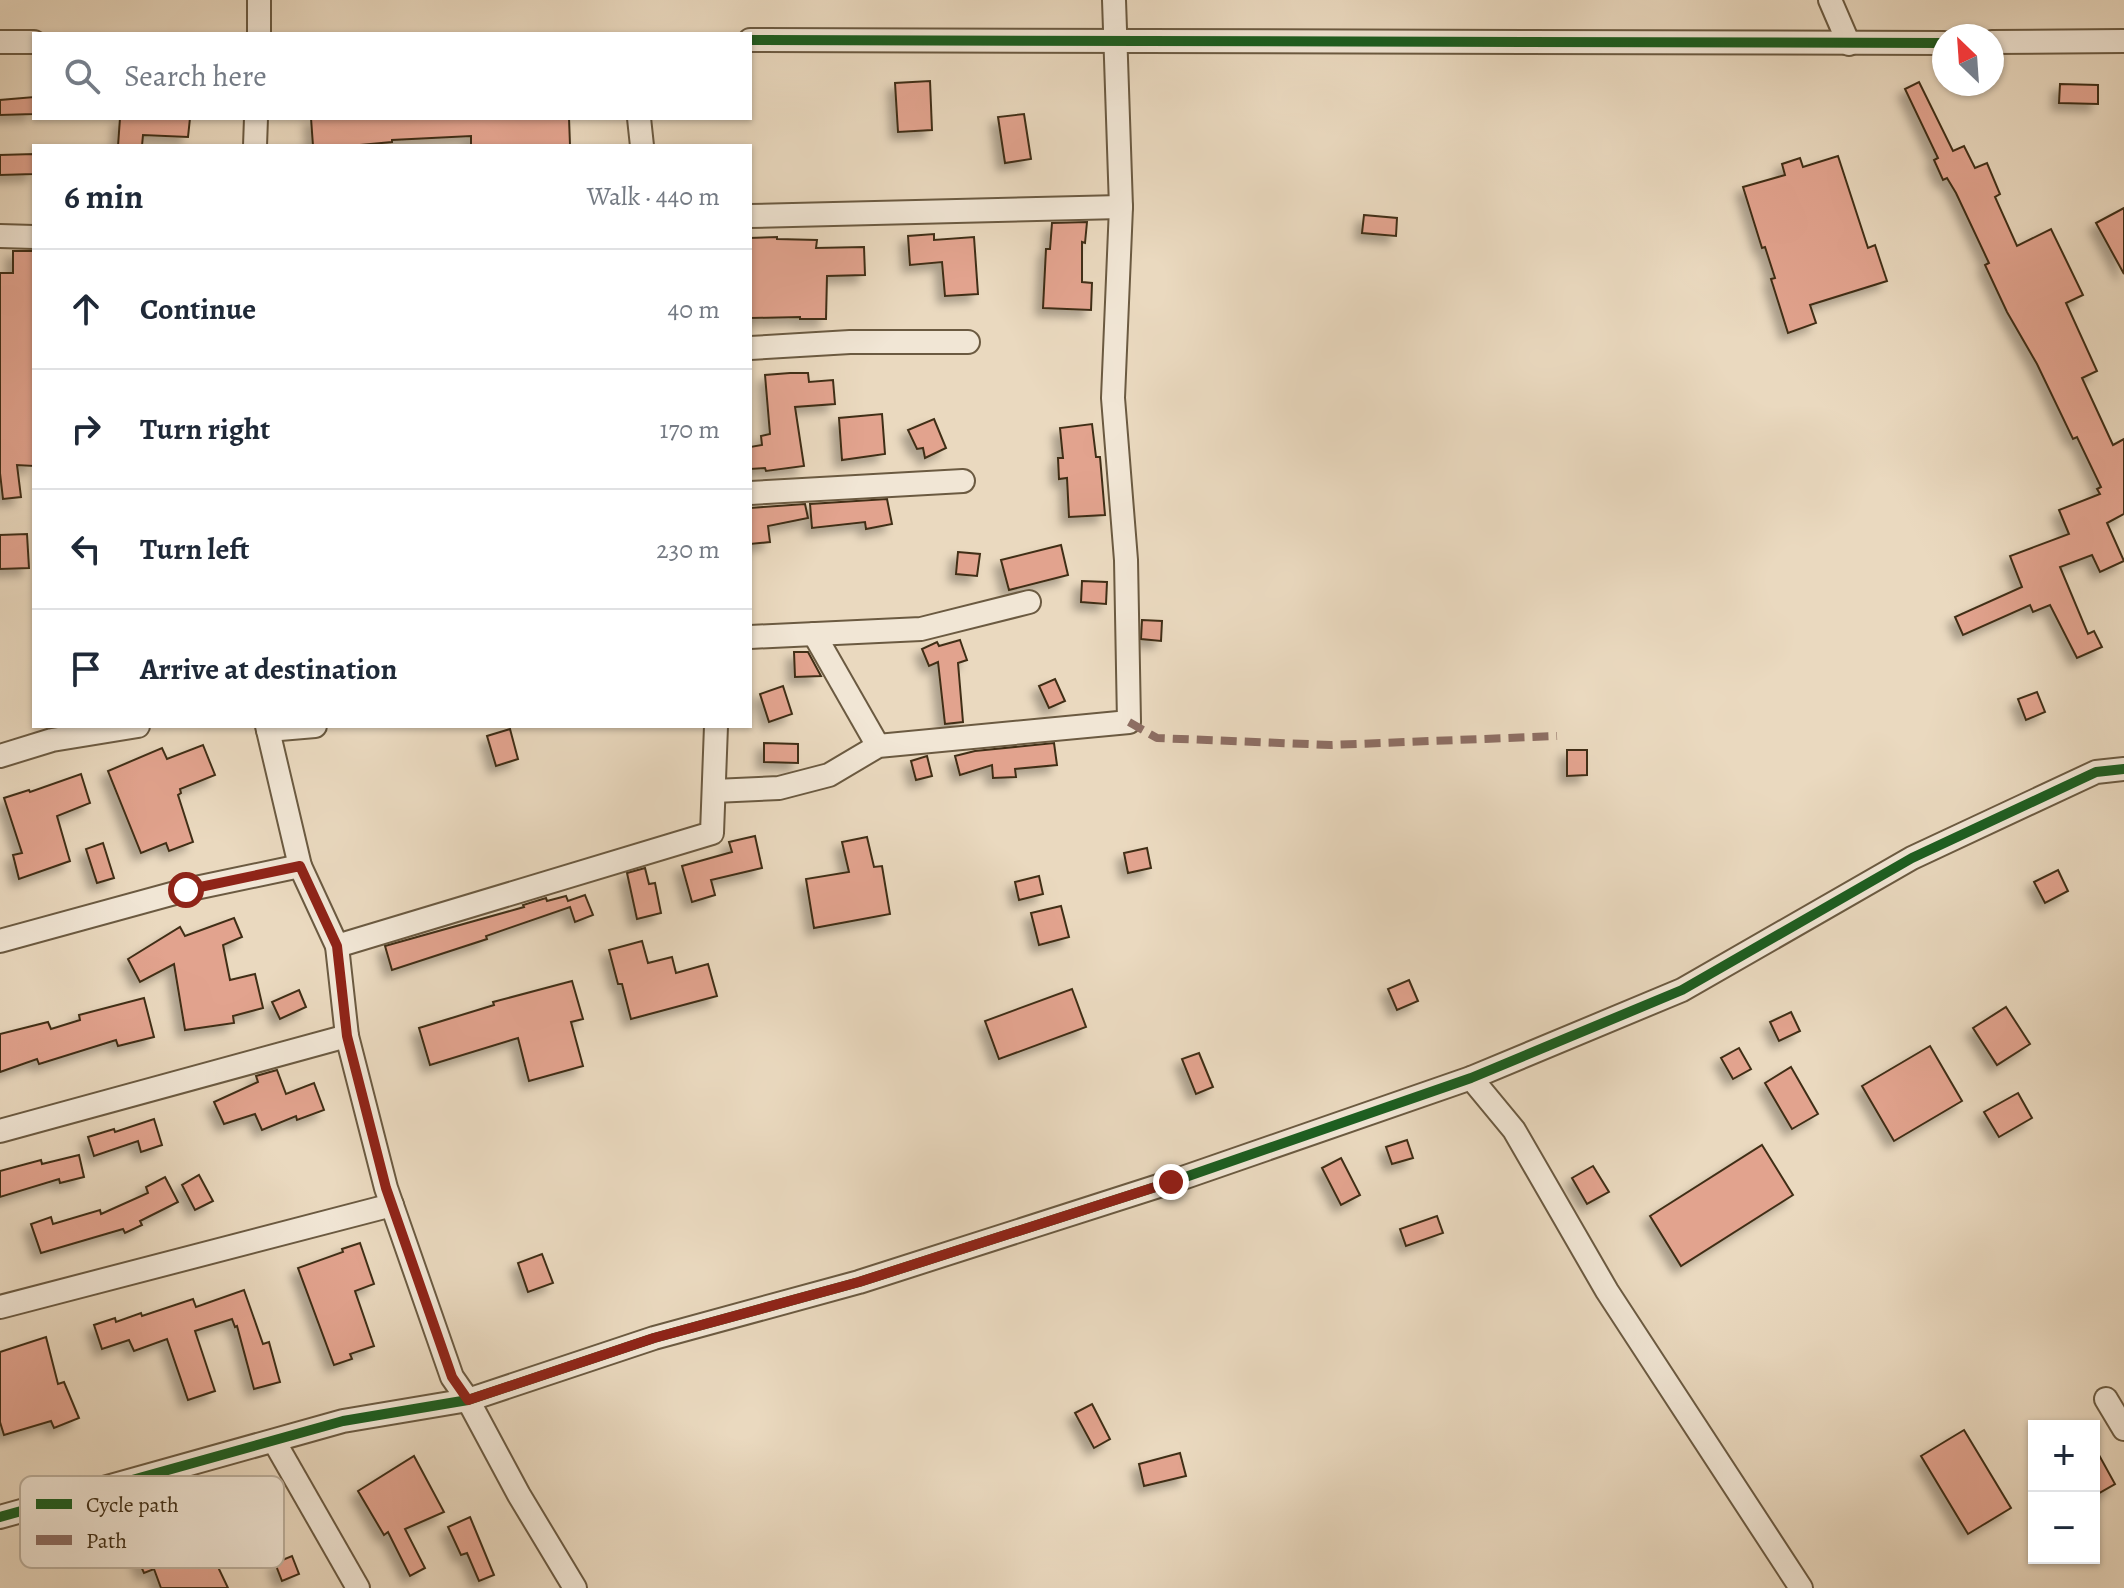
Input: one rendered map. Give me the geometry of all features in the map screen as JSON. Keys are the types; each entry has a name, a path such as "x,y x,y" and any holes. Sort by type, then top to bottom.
{"street":[{"path":"259,0 259,32"},
{"path":"714,791 779,788 829,775 878,746 1129,722 1126,560 1113,398 1121,207 1114,0"},
{"path":"1830,0 1849,44"},
{"path":"752,40 1932,43"},
{"path":"2004,42 2124,41"},
{"path":"0,42 32,42"},
{"path":"255,144 256,120"},
{"path":"639,120 642,144"},
{"path":"752,216 1121,207"},
{"path":"0,236 32,237"},
{"path":"752,348 850,342 968,342"},
{"path":"752,493 963,481"},
{"path":"752,637 921,629 1029,602"},
{"path":"814,634 878,746"},
{"path":"0,756 53,733 114,728"},
{"path":"267,728 300,866 337,946 347,1036 392,1205 452,1377 575,1588"},
{"path":"337,946 712,833 716,728"},
{"path":"148,1476 343,1421 468,1400 654,1338 859,1282 1171,1182 1471,1078 1682,990 1912,858 2096,772 2124,769"},
{"path":"0,941 186,890 300,866"},
{"path":"0,1131 347,1036"},
{"path":"1471,1078 1514,1130 1607,1291 1801,1588"},
{"path":"0,1307 392,1205"},
{"path":"2106,1399 2124,1429"},
{"path":"274,1441 358,1588"},
{"path":"0,1517 20,1511"}],"building":[{"path":"930,81 932,130 898,132 895,83"},
{"path":"1919,82 1953,151 1964,146 1975,168 1987,163 2000,194 1995,197 2017,246 2051,229 2083,295 2066,303 2097,371 2082,378 2113,445 2124,439 2124,514 2107,523 2124,561 2100,572 2092,555 2060,567 2088,634 2094,631 2102,647 2077,658 2050,605 2033,612 2030,605 1963,635 1955,617 2022,587 2010,556 2069,534 2059,510 2100,494 2097,489 2101,487 2077,437 2073,439 2037,364 2007,312 1985,265 1989,263 1956,193 1947,178 1943,180 1934,160 1938,158 1905,89"},
{"path":"2060,84 2098,85 2098,104 2059,103"},
{"path":"32,97 32,114 0,115 0,100"},
{"path":"1024,114 1031,159 1005,163 998,117"},
{"path":"120,120 190,120 188,137 143,135 142,144 118,144"},
{"path":"311,120 569,120 570,144 471,144 471,136 370,144 313,144"},
{"path":"32,154 32,174 0,175 0,155"},
{"path":"1838,156 1868,248 1875,245 1887,281 1810,305 1816,323 1788,333 1771,279 1775,278 1743,187 1785,175 1782,164 1800,158 1803,167"},
{"path":"2124,208 2124,274 2096,223"},
{"path":"1364,215 1397,218 1396,236 1362,233"},
{"path":"1087,222 1085,243 1082,242 1082,282 1092,283 1091,310 1043,308 1046,249 1050,249 1052,223"},
{"path":"934,234 934,240 974,237 978,294 945,296 942,262 910,265 908,236"},
{"path":"752,238 817,240 816,248 864,247 865,275 827,276 826,319 752,318"},
{"path":"13,251 32,251 32,466 17,465 21,497 3,499 0,473 0,273 13,273"},
{"path":"808,373 809,382 833,380 835,404 795,407 804,466 766,471 765,468 752,469 752,447 762,445 761,436 770,434 765,375"},
{"path":"882,414 885,454 842,460 839,418"},
{"path":"934,419 946,448 925,458 923,448 917,449 908,430"},
{"path":"1092,424 1096,457 1100,457 1105,515 1069,517 1067,478 1059,479 1058,458 1063,458 1060,428"},
{"path":"887,499 892,524 866,529 865,522 812,528 810,504"},
{"path":"805,504 808,518 768,526 770,542 752,544 752,508"},
{"path":"27,534 29,568 0,569 0,535"},
{"path":"1061,545 1068,575 1009,590 1001,560"},
{"path":"958,552 980,554 977,576 956,574"},
{"path":"1082,581 1107,582 1106,604 1081,602"},
{"path":"1142,620 1162,621 1161,641 1141,639"},
{"path":"960,640 967,660 958,663 963,722 945,724 938,662 929,666 922,649 937,642 939,646"},
{"path":"794,652 808,652 821,676 795,677"},
{"path":"1055,679 1065,701 1049,708 1039,686"},
{"path":"783,686 792,714 769,722 760,694"},
{"path":"2037,692 2045,712 2026,720 2018,699"},
{"path":"510,729 518,759 496,766 487,736"},
{"path":"764,743 798,744 798,763 764,762"},
{"path":"1054,743 1057,765 1015,769 1016,777 993,778 992,765 960,775 955,756 975,751"},
{"path":"203,745 215,775 180,789 178,795 193,842 169,851 166,843 141,853 108,771 162,748 167,759"},
{"path":"1567,750 1587,750 1587,775 1567,776"},
{"path":"927,756 932,776 916,780 911,761"},
{"path":"81,774 90,803 57,816 70,861 19,879 13,855 22,853 4,798"},
{"path":"755,836 762,868 711,880 715,895 692,902 682,866 732,852 729,842"},
{"path":"867,837 874,867 882,866 890,914 814,928 806,879 849,872 842,842"},
{"path":"103,843 114,878 97,883 86,849"},
{"path":"1147,848 1151,868 1128,873 1124,853"},
{"path":"645,868 649,884 655,883 661,913 637,919 627,873"},
{"path":"2058,870 2068,891 2045,903 2034,882"},
{"path":"1039,876 1043,894 1019,900 1015,882"},
{"path":"585,895 593,915 575,922 570,907 486,936 487,939 392,970 385,946 546,898 547,901 566,896 568,901"},
{"path":"1061,906 1069,937 1039,945 1031,913"},
{"path":"234,918 242,937 223,945 230,980 255,974 263,1008 233,1016 234,1023 185,1030 174,964 140,982 128,959 180,927 185,936"},
{"path":"642,941 648,963 672,957 676,973 708,964 717,996 631,1019 609,950"},
{"path":"1409,980 1418,1001 1397,1010 1388,989"},
{"path":"572,981 583,1019 571,1022 583,1066 529,1081 518,1038 430,1065 419,1028 494,1005 493,1002"},
{"path":"1072,989 1086,1027 999,1059 985,1021"},
{"path":"299,990 306,1007 280,1019 272,1002"},
{"path":"144,998 154,1037 118,1046 116,1040 39,1064 37,1059 0,1072 0,1034 48,1022 51,1029 80,1020 79,1015"},
{"path":"2006,1007 2030,1044 1997,1065 1973,1028"},
{"path":"1791,1012 1800,1031 1779,1041 1770,1022"},
{"path":"1930,1046 1962,1101 1894,1141 1862,1086"},
{"path":"1739,1048 1751,1069 1733,1079 1721,1058"},
{"path":"1199,1053 1213,1087 1196,1094 1182,1059"},
{"path":"1791,1067 1818,1114 1792,1129 1765,1083"},
{"path":"277,1070 286,1094 314,1083 324,1110 297,1120 296,1116 262,1130 255,1114 224,1124 214,1102 258,1082 256,1076"},
{"path":"2018,1093 2032,1118 1999,1137 1984,1112"},
{"path":"154,1119 162,1145 141,1152 138,1141 94,1156 88,1137"},
{"path":"1407,1140 1413,1158 1392,1164 1386,1147"},
{"path":"1762,1145 1793,1195 1681,1266 1650,1216"},
{"path":"79,1155 84,1177 60,1183 59,1179 0,1197 0,1171 41,1160 42,1164"},
{"path":"1341,1158 1360,1195 1341,1205 1322,1168"},
{"path":"1593,1166 1609,1192 1587,1204 1572,1178"},
{"path":"199,1175 213,1201 195,1210 182,1185"},
{"path":"165,1177 178,1202 140,1221 142,1225 125,1233 123,1229 41,1253 31,1224 51,1217 53,1224 100,1210 101,1214 148,1193 146,1187"},
{"path":"1437,1216 1443,1233 1406,1246 1400,1229"},
{"path":"360,1243 374,1284 355,1291 374,1346 350,1354 352,1359 334,1365 298,1268"},
{"path":"542,1254 553,1283 528,1292 518,1263"},
{"path":"244,1290 263,1344 269,1342 280,1382 254,1389 237,1326 232,1319 195,1331 215,1391 188,1400 167,1339 134,1351 129,1340 102,1349 94,1325 115,1318 116,1322 141,1313 142,1316 193,1299 196,1307"},
{"path":"46,1337 58,1384 64,1382 79,1418 54,1428 51,1421 4,1435 0,1422 0,1352"},
{"path":"1092,1404 1110,1439 1094,1448 1075,1413"},
{"path":"1964,1430 2011,1508 1968,1534 1921,1456"},
{"path":"1180,1453 1186,1476 1144,1486 1139,1464"},
{"path":"414,1456 444,1512 405,1529 425,1568 410,1576 388,1532 384,1535 358,1491"},
{"path":"2100,1457 2115,1484 2100,1493"},
{"path":"470,1517 494,1575 479,1581 467,1553 461,1555 448,1527"},
{"path":"292,1556 299,1574 282,1581 277,1568 284,1568 284,1559"},
{"path":"142,1568 218,1568 228,1588 161,1588 154,1569 144,1573"}],"marked path":[{"path":"1129,722 1157,738 1331,745 1557,736"}],"cycle path":[{"path":"752,40 1932,43"},
{"path":"146,1476 343,1421 468,1400 654,1338 859,1282 1171,1182 1471,1078 1682,990 1912,858 2096,772 2124,769"},
{"path":"0,1517 20,1511"}],"route":[{"path":"186,890 300,866 337,946 347,1036 386,1188 452,1377 468,1400 654,1338 859,1282 1171,1182"}]}
